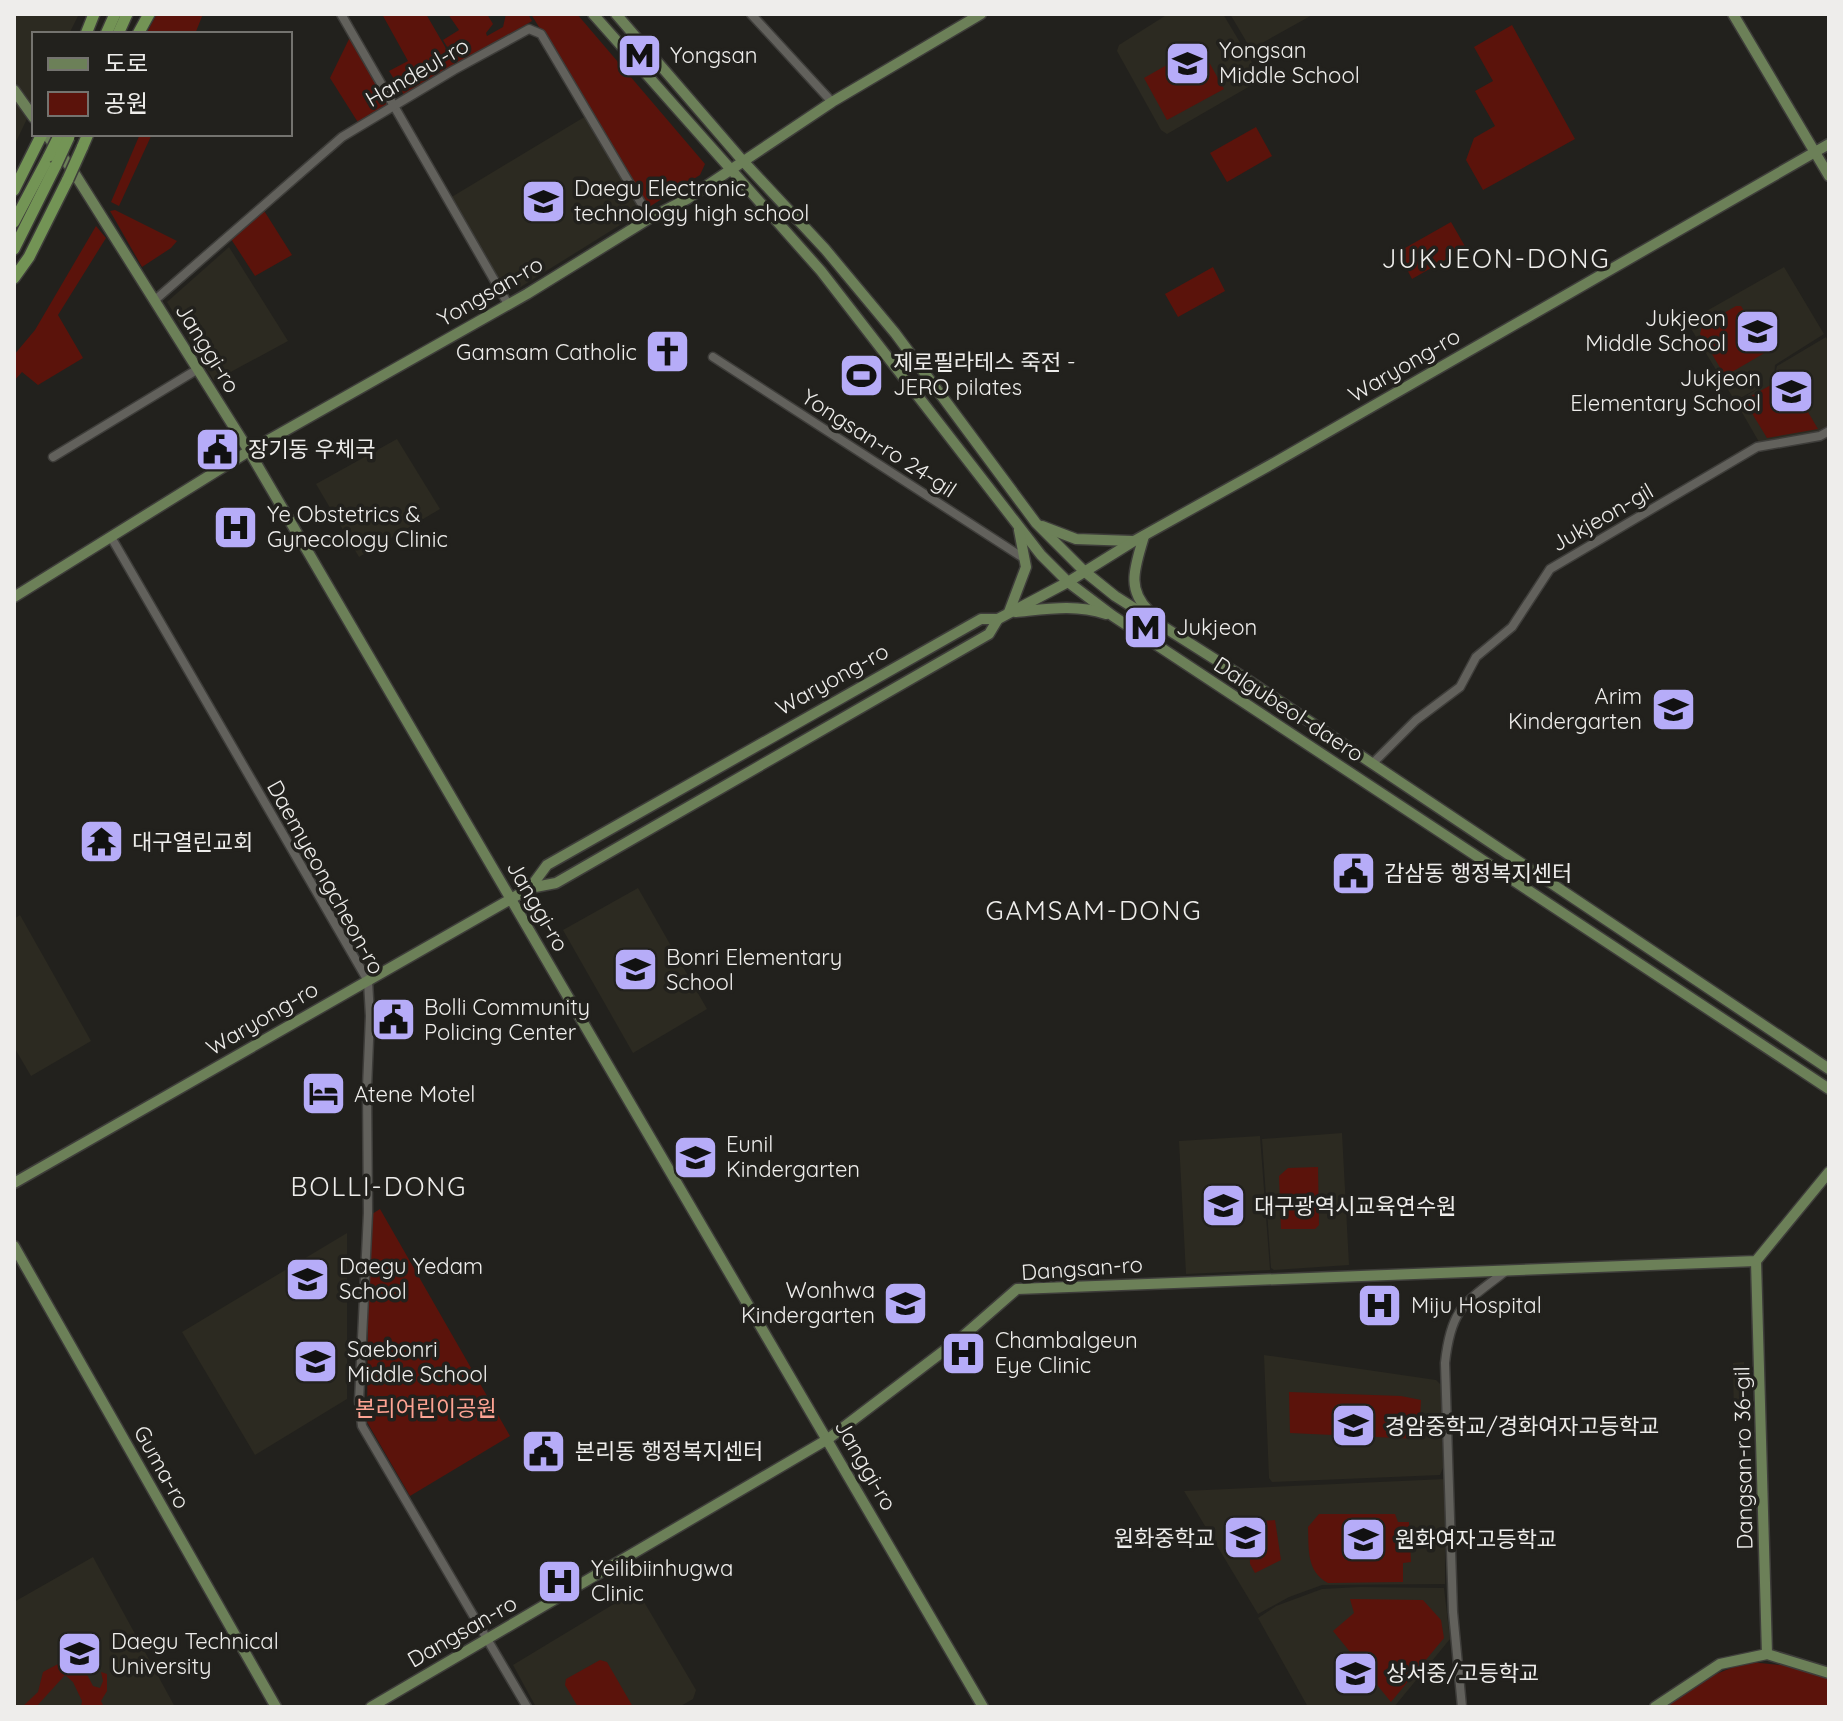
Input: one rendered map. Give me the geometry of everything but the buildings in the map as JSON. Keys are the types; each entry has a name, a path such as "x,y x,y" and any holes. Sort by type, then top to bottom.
{"highway":[{"path":"137,32 149,14"},
{"path":"14,190 42,136"},
{"path":"14,222 66,136"},
{"path":"14,278 29,257 87,136"},
{"path":"14,249 53,160"}],"main road":[{"name":"Dalgubeol-daero","path":"593,14 830,282 1017,525 1068,582 1113,616 1829,1089"},
{"name":"Dalgubeol-daero","path":"616,14 742,160 825,249 895,333 1036,523 1084,571 1115,596 1165,626 1829,1069"},
{"name":"Yongsan-ro","path":"14,597 249,451 687,199 832,102 981,14"},
{"path":"1733,14 1829,176"},
{"path":"14,90 32,115"},
{"name":"Janggi-ro","path":"42,136 73,171 249,451 983,1707"},
{"name":"Waryong-ro","path":"14,1183 510,899 530,888 556,883 989,634 998,619 1009,612 1068,582 1139,538 1829,144"},
{"path":"1036,523 1076,539 1139,538 1133,574 1136,595 1165,626"},
{"path":"1017,525 1025,559 1025,575 1009,612 1063,606 1113,616"},
{"name":"Waryong-ro","path":"530,888 547,865 981,619 998,619"},
{"path":"1391,799 1398,790 1412,798 1418,796"},
{"path":"1756,1261 1829,1172"},
{"name":"Guma-ro","path":"14,1246 276,1707"},
{"name":"Dangsan-ro","path":"371,1707 828,1439 962,1337 1017,1289 1756,1261"},
{"name":"Dangsan-ro 36-gil","path":"1756,1261 1767,1654"},
{"path":"1655,1707 1720,1664 1767,1654 1829,1673"}],"street":[{"path":"341,14 508,304"},
{"path":"751,14 832,102"},
{"name":"Handeul-ro","path":"155,300 342,137 393,105 533,28 541,34 650,218"},
{"name":"Yongsan-ro 24-gil","path":"713,357 1025,559"},
{"path":"53,457 198,369"},
{"name":"Jukjeon-gil","path":"1372,764 1416,720 1460,687 1476,657 1512,627 1550,569 1757,447 1820,436 1829,431"},
{"name":"Daemyeongcheon-ro","path":"111,537 368,981 368,1213 359,1401 362,1426 527,1707"},
{"path":"1462,1707 1453,1612 1445,1363 1457,1313 1506,1271"}],"shaded area":[{"path":"14,14 79,14 70,32 32,32 32,108 14,146"},
{"name":"Yongsan Middle School","path":"1168,14 1223,14 1260,76 1257,82 1167,134 1161,130 1117,51 1119,45"},
{"path":"1230,14 1314,14 1255,47 1249,46"},
{"name":"Daegu Electronic technology high school","path":"586,116 637,205 633,217 519,288 500,283 450,198"},
{"path":"229,247 288,341 214,381 167,302"},
{"name":"Jukjeon Middle School","path":"1784,267 1824,334 1775,365 1774,379 1777,366 1826,337 1829,343 1829,425 1819,432 1759,442 1736,402 1764,385 1735,401 1690,327 1696,317"},
{"path":"397,439 440,509 359,557 316,484"},
{"name":"Bonri Elementary School","path":"638,888 707,1009 633,1053 563,930"},
{"path":"20,915 91,1041 31,1076 14,1047 14,919"},
{"path":"1342,1133 1349,1265 1274,1270 1271,1268 1262,1139"},
{"name":"대구광역시교육연수원","path":"1260,1136 1270,1270 1186,1274 1179,1141"},
{"name":"Daegu Yedam School","path":"347,1233 347,1399 255,1455 182,1332"},
{"name":"경암중학교/경화여자고등학교","path":"1264,1355 1436,1380 1441,1385 1443,1468 1440,1475 1272,1482 1269,1478"},
{"path":"1744,1362 1748,1420 1734,1420 1733,1363"},
{"name":"원화여자고등학교","path":"1445,1479 1445,1584 1322,1585 1289,1597 1258,1614 1184,1491"},
{"name":"Daegu Technical University","path":"93,1557 175,1707 14,1707 14,1602"},
{"name":"상서중/고등학교","path":"1444,1588 1450,1639 1394,1707 1308,1707 1258,1618 1276,1606 1322,1589"},
{"path":"637,1590 696,1690 693,1699 679,1707 536,1707 513,1665"}],"green space":[{"path":"157,14 203,14 196,32 147,32"},
{"path":"382,14 426,14 455,64 404,95 389,71 408,61"},
{"path":"448,14 487,14 493,24 487,36 503,27 506,14 528,14 532,21 458,65 443,40 459,30"},
{"path":"531,14 577,14 705,164 700,175 649,207"},
{"path":"1512,25 1575,139 1483,190 1466,160 1474,138 1495,126 1475,91 1493,81 1474,47"},
{"path":"351,35 390,103 359,124 330,78"},
{"path":"1200,46 1224,89 1167,120 1144,78"},
{"path":"1256,127 1272,156 1227,182 1210,153"},
{"path":"139,136 151,136 119,206 111,202"},
{"path":"263,209 292,255 255,276 231,239"},
{"path":"115,210 177,241 142,267 110,211"},
{"path":"1451,222 1466,248 1412,279 1398,252"},
{"path":"96,226 106,238 58,315 83,358 38,385 22,372 14,381 14,355 35,330"},
{"path":"1213,267 1225,291 1178,317 1165,294"},
{"path":"1741,306 1768,351 1725,376 1700,334 1702,326"},
{"path":"1785,373 1818,429 1767,438 1744,400 1778,381 1779,376"},
{"path":"1318,1167 1319,1225 1315,1229 1281,1229 1279,1176 1288,1168"},
{"name":"본리어린이공원","path":"380,1209 510,1436 410,1496 367,1422 369,1216"},
{"path":"1289,1392 1401,1396 1421,1400 1419,1439 1290,1433"},
{"path":"1319,1514 1395,1514 1398,1522 1409,1522 1411,1562 1403,1563 1403,1582 1328,1583 1321,1578 1312,1566 1308,1543 1308,1527"},
{"path":"1275,1520 1281,1560 1255,1573 1250,1564 1249,1522"},
{"path":"1350,1599 1423,1600 1441,1620 1444,1638 1391,1702 1333,1631 1354,1613"},
{"path":"71,1657 79,1659 93,1686 100,1688 103,1681 101,1672 107,1674 107,1691 101,1701 103,1705 81,1707 82,1701 73,1682 65,1675 36,1707 22,1707 38,1692 43,1672"},
{"path":"600,1660 607,1662 633,1707 578,1707 565,1685 566,1679"},
{"path":"1750,1662 1789,1666 1829,1678 1829,1707 1664,1707 1704,1680"}],"place":[{"name":"Yongsan","path":"639,55"},
{"name":"Yongsan Middle School","path":"1188,63"},
{"name":"Daegu Electronic technology high school","path":"543,201"},
{"name":"Jukjeon Middle School","path":"1757,331"},
{"name":"Gamsam Catholic","path":"668,352"},
{"name":"제로필라테스 죽전 - JERO pilates","path":"862,375"},
{"name":"Jukjeon Elementary School","path":"1792,391"},
{"name":"장기동 우체국","path":"217,449"},
{"name":"Ye Obstetrics & Gynecology Clinic","path":"236,527"},
{"name":"Jukjeon","path":"1145,627"},
{"name":"Arim Kindergarten","path":"1673,709"},
{"name":"대구열린교회","path":"101,842"},
{"name":"감삼동 행정복지센터","path":"1353,873"},
{"name":"Bonri Elementary School","path":"635,970"},
{"name":"Bolli Community Policing Center","path":"393,1020"},
{"name":"Atene Motel","path":"323,1094"},
{"name":"Eunil Kindergarten","path":"695,1157"},
{"name":"대구광역시교육연수원","path":"1223,1206"},
{"name":"Daegu Yedam School","path":"308,1279"},
{"name":"Wonhwa Kindergarten","path":"906,1303"},
{"name":"Miju Hospital","path":"1380,1305"},
{"name":"Chambalgeun Eye Clinic","path":"964,1353"},
{"name":"Saebonri Middle School","path":"316,1362"},
{"name":"경암중학교/경화여자고등학교","path":"1354,1426"},
{"name":"본리동 행정복지센터","path":"544,1451"},
{"name":"원화중학교","path":"1246,1538"},
{"name":"원화여자고등학교","path":"1364,1539"},
{"name":"Yeilibiinhugwa Clinic","path":"560,1581"},
{"name":"Daegu Technical University","path":"80,1654"},
{"name":"상서중/고등학교","path":"1355,1673"}],"district":[{"name":"JUKJEON-DONG","path":"1496,259"},
{"name":"GAMSAM-DONG","path":"1094,911"},
{"name":"BOLLI-DONG","path":"379,1187"}]}
